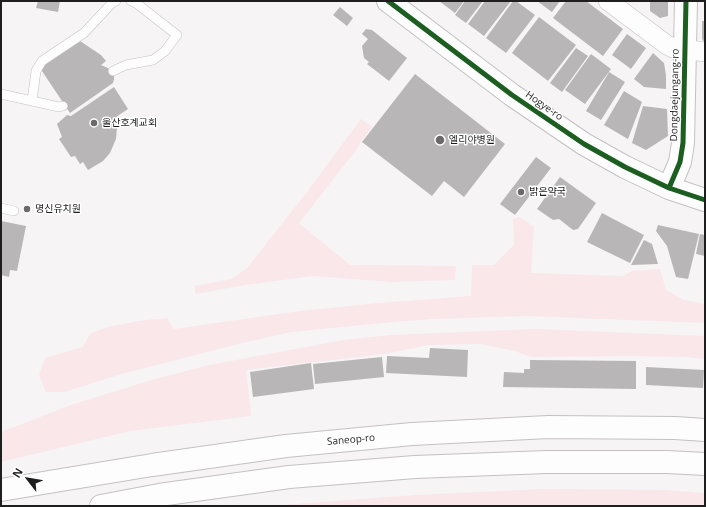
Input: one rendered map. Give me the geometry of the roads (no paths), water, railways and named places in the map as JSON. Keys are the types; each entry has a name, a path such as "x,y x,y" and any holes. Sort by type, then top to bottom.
{"main road":[{"name":"Hogye-ro","path":"388,1 512,95 578,141 624,166 670,188 705,200"},
{"name":"Dongdaejungang-ro","path":"670,188 680,162 695,51 686,1"},
{"name":"Saneop-ro","path":"1,490 152,464 286,446 412,434 548,427 705,430"},
{"path":"101,506 159,495 289,477 415,467 546,462 667,462 705,464"}],"street":[{"path":"608,1 667,45 673,48 695,51"}],"lane":[{"path":"32,101 36,71 42,61 84,33 112,3 116,1"},
{"path":"112,71 126,65 154,60 165,52 177,34 136,3 131,1"},
{"path":"1,94 59,107 63,106"},
{"path":"1,208 14,211"}],"place":[{"name":"울산호계교회","path":"94,123"},
{"name":"엘리야병원","path":"440,140"},
{"name":"밝은약국","path":"521,192"},
{"name":"명신유치원","path":"27,209"}]}
